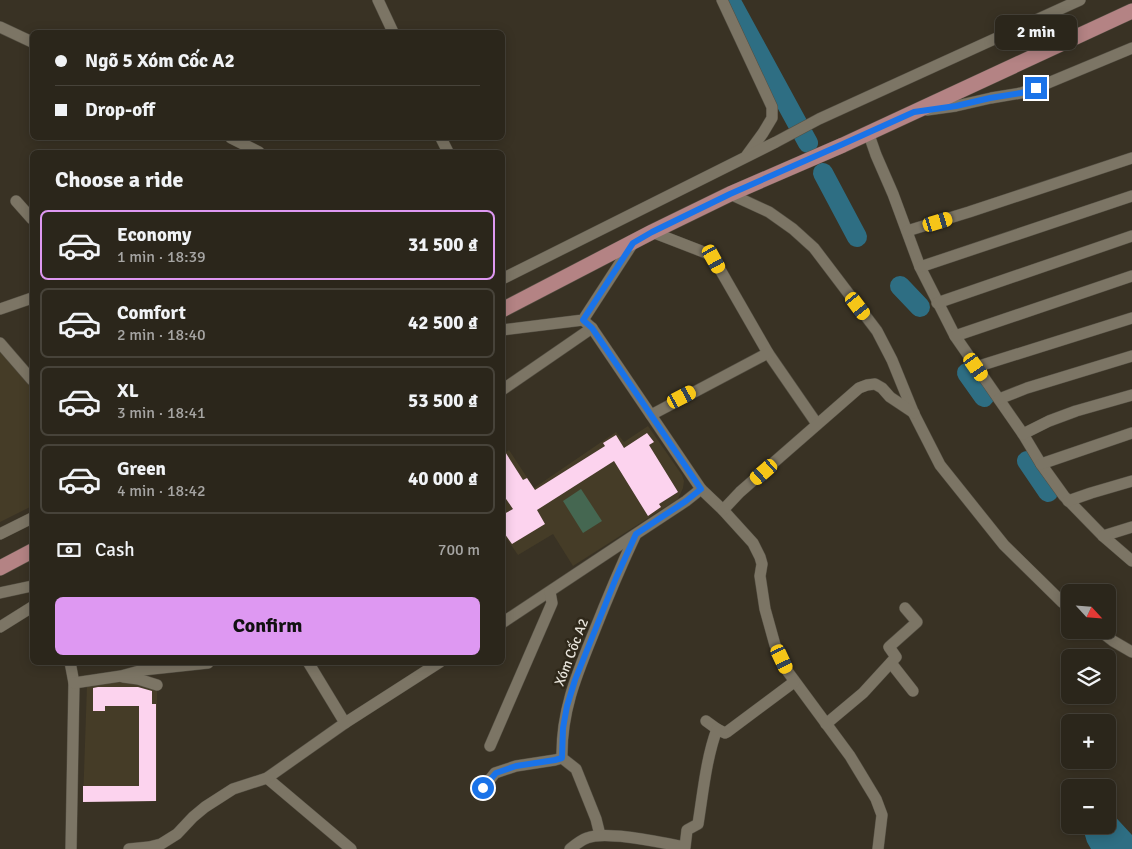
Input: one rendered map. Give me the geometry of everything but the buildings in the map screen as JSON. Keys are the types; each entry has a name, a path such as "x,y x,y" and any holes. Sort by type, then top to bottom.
{"main road":[{"path":"505,308 730,194 914,112 1132,11"},
{"path":"0,568 26,555"}],"street":[{"path":"378,0 392,30"},
{"path":"722,0 772,106 772,118 746,156"},
{"path":"505,278 819,119 1080,0"},
{"path":"0,27 30,41"},
{"path":"914,112 1021,93 1132,48"},
{"path":"868,132 876,155 894,194 920,267 955,336 1068,501 1103,536 1132,561"},
{"path":"235,140 255,150"},
{"path":"907,231 1132,158"},
{"path":"730,194 769,212 793,229 814,248 877,331 892,360 914,414 940,465 1004,545 1061,601"},
{"path":"920,267 1132,196"},
{"path":"16,200 30,217"},
{"path":"652,232 708,254 714,259 768,353 817,424"},
{"path":"937,303 1132,236"},
{"path":"505,388 588,324 633,243"},
{"path":"955,336 1132,276"},
{"path":"0,309 30,299"},
{"path":"976,367 1132,318"},
{"path":"505,330 588,324"},
{"path":"588,324 701,489 753,543 762,564 760,576 765,609 775,645 794,682 850,756 881,809 878,849"},
{"path":"0,343 30,378"},
{"path":"650,415 768,353"},
{"path":"999,399 1027,388 1132,356"},
{"path":"723,510 740,492 859,388 875,384 914,414"},
{"path":"1023,434 1049,421 1132,395"},
{"path":"1041,464 1132,433"},
{"path":"1068,501 1132,481"},
{"path":"505,620 550,592 701,489"},
{"path":"2,531 30,519"},
{"path":"1103,536 1132,527"},
{"name":"Xóm Cốc A2","path":"562,758 563,728 575,680 636,534"},
{"path":"0,593 30,586"},
{"path":"490,746 552,603 550,592"},
{"path":"0,627 30,608"},
{"path":"826,724 863,692 896,657 890,647 917,622 906,608"},
{"path":"1111,639 1132,652"},
{"path":"891,663 912,691"},
{"path":"71,665 74,683 71,849"},
{"path":"74,683 121,676 143,670 189,665"},
{"path":"310,665 344,724"},
{"path":"129,849 161,844 178,834 205,807 233,789 267,778 344,724 435,665"},
{"path":"121,676 157,685"},
{"path":"706,721 717,729 728,732 794,682"},
{"path":"570,849 586,838 595,835 641,839 685,847 687,830 698,824 714,736 717,729"},
{"path":"483,788 496,773 516,766 562,758 576,769 596,819 600,836"},
{"path":"267,778 351,849"}],"shaded area":[{"path":"0,340 30,372 30,507 0,522"},
{"path":"648,426 682,475 684,481 683,488 678,499 573,566 553,534 518,555 507,539 505,540 505,453 509,450 534,488 616,432 624,442"},
{"path":"131,680 157,688 157,801 83,802 87,685"}],"green space":[{"path":"581,489 602,521 583,533 563,501"}],"water":[{"path":"1116,818 1132,835 1132,849 1091,849 1085,834 1116,834"}],"waterway":[{"path":"730,0 808,143"},
{"path":"823,173 857,237"},
{"path":"900,286 920,307"},
{"path":"967,373 984,397"},
{"path":"1027,461 1048,492"}],"route":[{"path":"483,788 496,773 516,766 562,758 563,728 575,680 636,534 701,489 592,328 583,320 633,243 730,194 914,112 956,106 1021,93 1036,88"}]}
